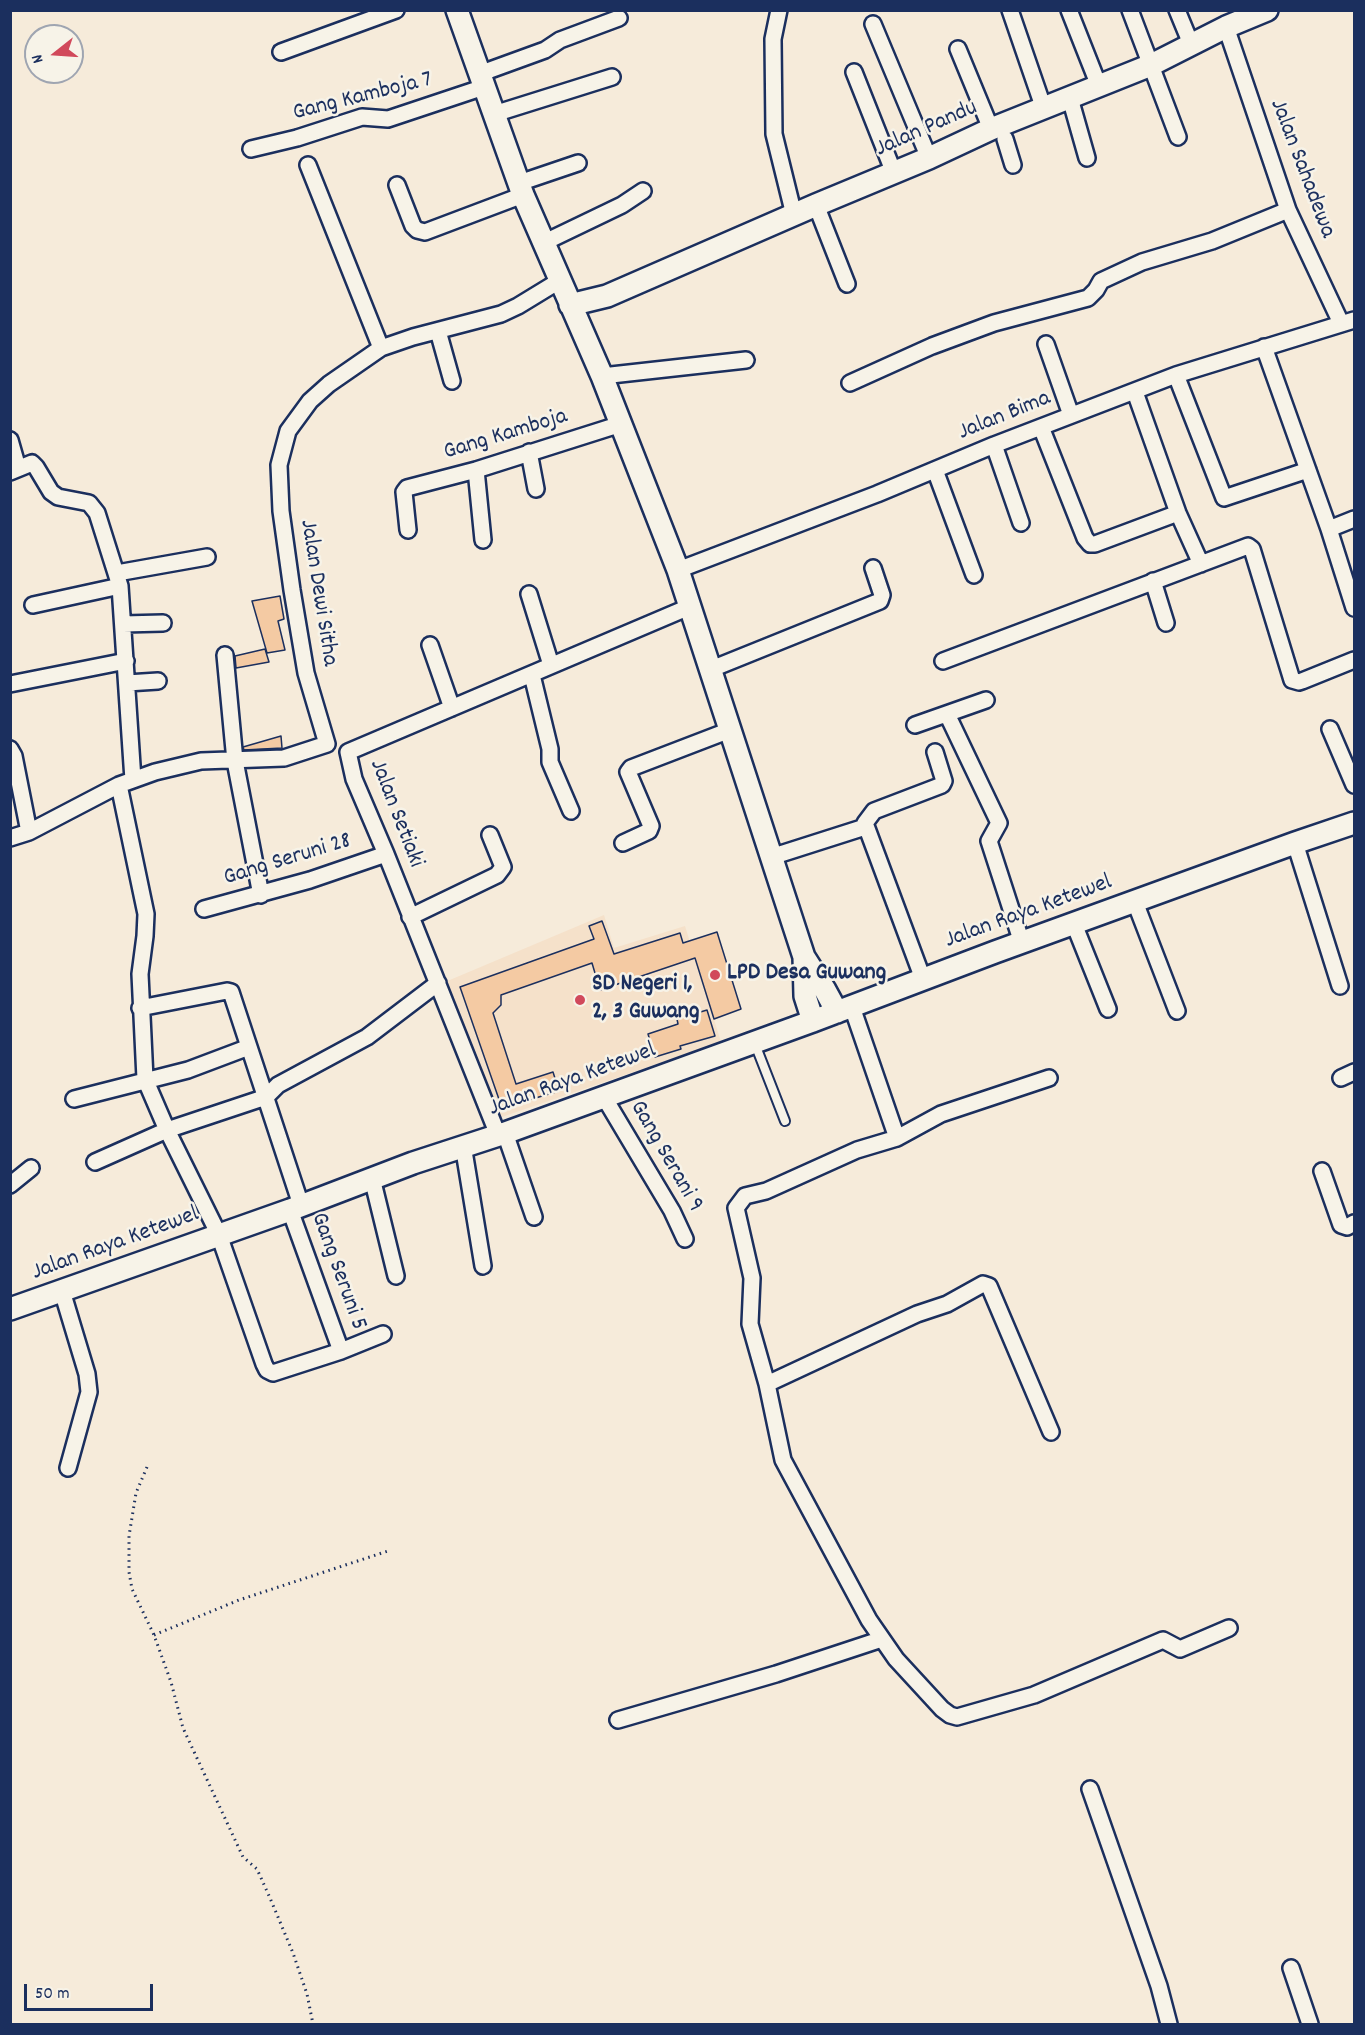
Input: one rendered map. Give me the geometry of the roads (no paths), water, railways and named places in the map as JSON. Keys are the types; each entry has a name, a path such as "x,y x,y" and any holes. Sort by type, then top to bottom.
{"street":[{"path":"281,52 396,10"},
{"path":"457,10 521,189 602,376 678,570 804,957 825,990 844,1010 897,1137"},
{"path":"778,10 773,39 774,134 794,215"},
{"path":"1010,10 1044,109"},
{"path":"1069,10 1099,86"},
{"path":"1130,10 1178,136"},
{"path":"1177,10 1191,44"},
{"name":"Jalan Pandu","path":"570,305 607,296 929,158 998,134 1044,109 1151,65 1226,27 1268,10"},
{"name":"Gang Kamboja 7","path":"251,149 297,138 362,117 388,119 482,80 545,50 560,39 620,18"},
{"path":"873,24 929,158"},
{"name":"Jalan Sahadewa","path":"1226,27 1288,210 1348,321"},
{"path":"958,49 1013,165"},
{"path":"854,72 894,173"},
{"path":"494,114 612,77"},
{"path":"1070,98 1087,159"},
{"path":"398,185 413,225 417,230 425,232 578,163"},
{"path":"309,165 381,348"},
{"path":"543,243 622,205 643,191"},
{"path":"816,205 847,284"},
{"path":"850,383 932,346 994,323 1088,298 1101,281 1142,262 1212,241 1288,210"},
{"name":"Jalan Dewi Sitha","path":"327,744 306,672 281,511 279,465 288,431 310,401 329,384 381,348 413,337 501,314 559,280"},
{"name":"Jalan Pandu","path":"581,328 607,296"},
{"name":"Jalan Bima","path":"678,570 1176,375 1348,321"},
{"path":"438,331 452,381"},
{"path":"1046,344 1071,415"},
{"path":"1264,347 1329,529 1354,608"},
{"path":"602,376 746,360"},
{"path":"1176,375 1224,498 1308,470"},
{"path":"1135,392 1178,513 1201,564"},
{"name":"Gang Kamboja","path":"408,530 405,490 621,424"},
{"path":"1041,427 1088,543 1095,544 1178,513"},
{"path":"10,440 14,470 32,463 51,492 58,497 88,503 97,513 118,579 127,683 126,782 146,914 146,936 140,974 145,1079 219,1235 267,1370 273,1373 342,1351 383,1334"},
{"path":"994,445 1021,523"},
{"path":"529,452 536,489"},
{"path":"476,470 483,540"},
{"path":"935,470 974,575"},
{"path":"1329,529 1354,519"},
{"path":"943,661 1245,547 1252,549 1290,676 1295,682 1354,660"},
{"path":"33,605 118,579 207,557"},
{"path":"709,670 880,601 882,595 873,568"},
{"path":"1153,581 1166,623"},
{"path":"529,594 551,665"},
{"name":"Jalan Setiaki","path":"534,1217 502,1134 354,779 348,752 689,607"},
{"path":"123,624 164,623"},
{"path":"430,645 452,708"},
{"path":"225,656 235,760 261,895"},
{"path":"10,684 126,661"},
{"path":"532,675 550,749 550,762 571,811"},
{"path":"127,683 158,681"},
{"path":"915,724 986,700"},
{"path":"947,714 999,823 989,841 1022,943"},
{"path":"1330,729 1354,785"},
{"path":"623,843 649,831 651,826 628,772 631,768 730,730"},
{"path":"10,838 29,832 126,782 185,764 201,761 284,758 327,744 348,752"},
{"path":"10,749 14,756 29,832"},
{"path":"923,979 865,826 868,817 874,811 942,785 944,781 935,752"},
{"name":"Jalan Raya Ketewel","path":"10,1309 463,1145 502,1134 604,1098 813,1022 923,979 1354,823"},
{"path":"771,857 865,826"},
{"path":"410,917 497,875 502,867 490,835"},
{"path":"1295,843 1340,986"},
{"name":"Gang Seruni 28","path":"204,909 261,895 386,854"},
{"path":"1135,902 1176,1011"},
{"path":"1074,924 1108,1009"},
{"path":"804,957 805,996 813,1022"},
{"path":"95,1162 168,1130 266,1096 278,1085 367,1037 438,983"},
{"name":"Gang Seruni 5","path":"140,1008 229,991 266,1096 295,1207 342,1351"},
{"path":"74,1099 145,1079 188,1070 249,1047"},
{"path":"1049,1078 941,1114 897,1137 856,1150 766,1191 745,1196 736,1208 752,1278 750,1324 767,1384 778,1443 789,1473 869,1620 896,1659 950,1715 957,1717 1034,1695 1163,1640 1180,1649 1229,1628"},
{"name":"Gang Serani 9","path":"604,1098 666,1201 685,1239"},
{"path":"463,1145 483,1266"},
{"path":"10,1185 31,1168"},
{"path":"1322,1170 1341,1225 1347,1227 1354,1223"},
{"path":"372,1178 396,1276"},
{"path":"767,1384 917,1314 946,1304 983,1284 989,1286 1051,1432"},
{"path":"62,1291 87,1374 89,1392 68,1468"},
{"path":"618,1720 776,1674 882,1639"},
{"path":"1090,1789 1159,1986 1169,2025"},
{"path":"1291,1968 1310,2025"}],"lane":[{"path":"755,1042 785,1121"}],"place":[{"name":"LPD Desa Guwang","path":"715,975"},
{"name":"SD Negeri 1, 2, 3 Guwang","path":"580,1000"}]}
